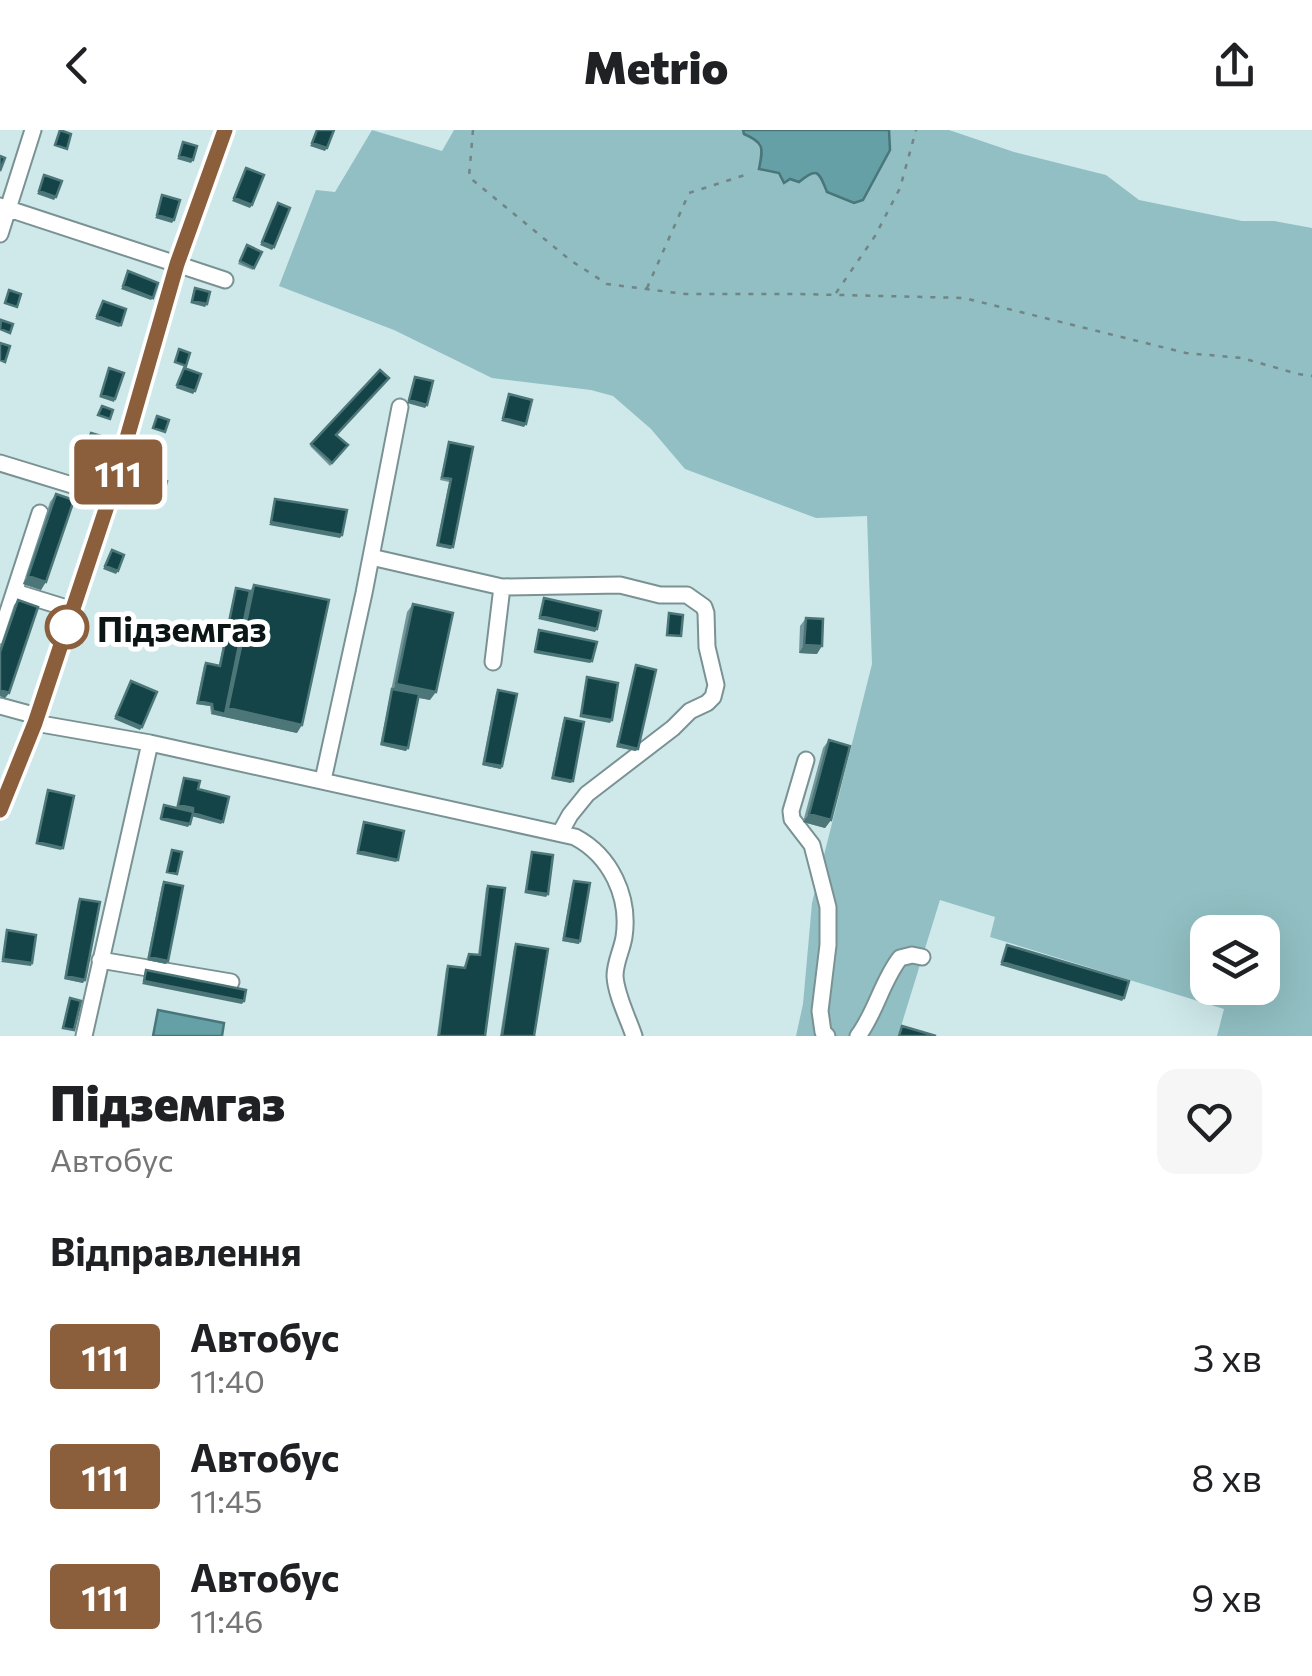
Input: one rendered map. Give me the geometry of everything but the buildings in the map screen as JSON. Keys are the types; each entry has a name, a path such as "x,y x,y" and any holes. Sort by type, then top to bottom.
{"street":[{"path":"0,234 4,207 33,130"},
{"path":"0,810 36,719 110,497 177,264 225,130"},
{"path":"4,207 225,280"},
{"path":"323,780 400,406"},
{"path":"0,464 110,497"},
{"path":"0,636 40,513"},
{"path":"371,557 502,586 620,584 660,595 687,595 700,604 706,613 707,647 716,686 713,697 690,711 588,794 560,833"},
{"path":"493,662 502,586"},
{"path":"14,592 72,610"},
{"path":"0,706 36,719 560,833 592,846 620,888 626,919 615,976 634,1036"},
{"path":"84,1036 150,743"},
{"path":"806,760 791,811 792,819 812,845 828,907 820,1012 826,1036"},
{"path":"858,1036 889,972 900,958 922,958"},
{"path":"100,960 232,982"}],"path":[{"path":"474,130 469,177 570,260 608,284 685,294 964,298 1186,353 1242,358 1312,376"},
{"path":"836,294 875,236 900,188 916,130"},
{"path":"647,289 688,193 745,174"}],"shaded area":[{"path":"372,130 442,151 454,130 743,130 759,145 770,172 799,182 816,172 835,195 863,200 889,151 889,130 949,130 1014,152 1106,175 1139,200 1242,221 1274,221 1312,228 1312,1036 1217,1036 1224,1009 1211,1005 1280,1005 1280,915 1190,915 1190,999 990,937 995,917 940,900 898,1036 796,1036 803,1004 812,903 872,664 867,516 816,518 685,469 651,429 613,396 492,378 394,330 279,286 316,190 335,192"},
{"path":"743,130 889,130 890,150 863,200 854,203 827,192 817,174 784,183 779,173 759,169 761,147"},
{"path":"158,1010 224,1023 222,1036 153,1036"}],"bus line":[{"name":"111","path":"0,810 35,723 110,497 177,264 225,130"}],"place":[{"name":"Підземгаз","path":"67,627"}]}
